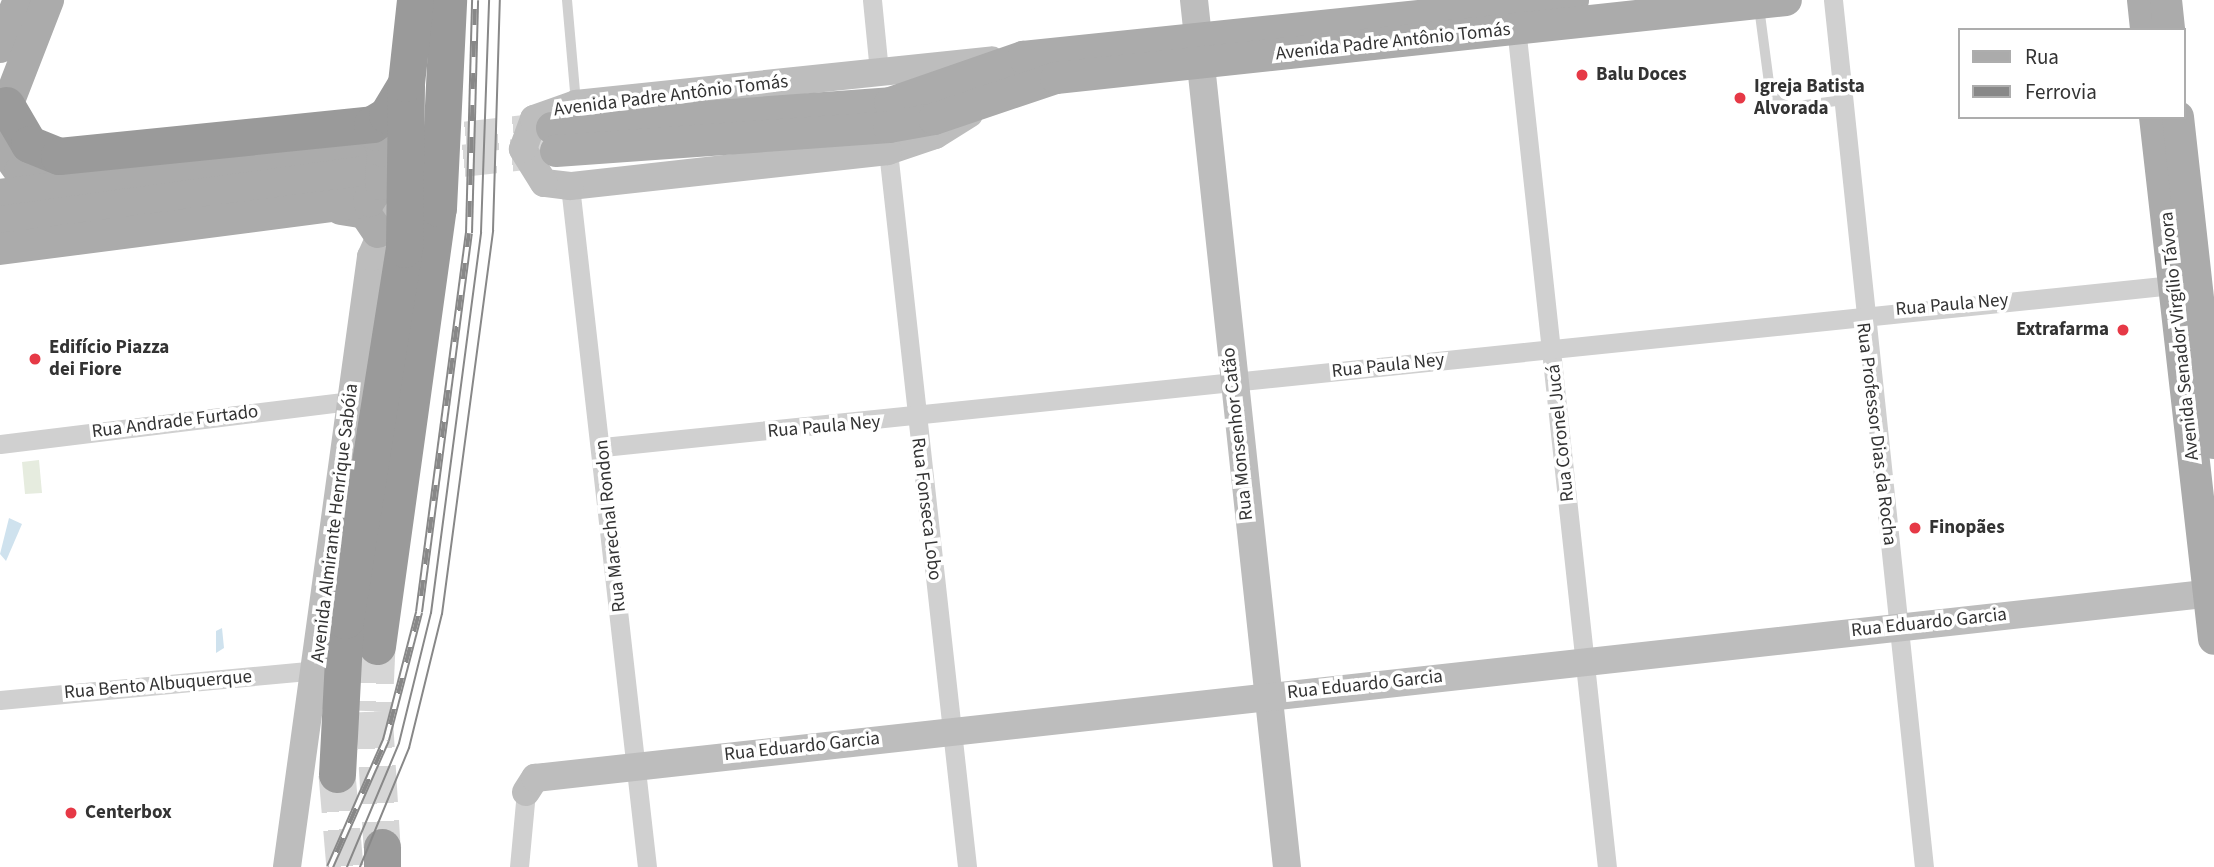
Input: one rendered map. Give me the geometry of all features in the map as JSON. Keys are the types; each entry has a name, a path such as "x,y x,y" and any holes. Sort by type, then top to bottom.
{"highway":[{"name":"Avenida Almirante Henrique Sabóia","path":"337,774 345,620 404,249 408,188 406,83 415,0"},
{"path":"377,646 437,219 448,0"},
{"path":"3,114 29,144 59,156 365,148 406,83"}],"main road":[{"path":"0,47 19,0"},
{"path":"3,114 48,0"},
{"name":"Rua Monsenhor Catão","path":"1194,0 1232,383 1287,867"},
{"name":"Avenida Padre Antônio Tomás","path":"1515,12 1573,0"},
{"path":"2143,0 2146,28"},
{"path":"2166,0 2169,28"},
{"name":"Avenida Padre Antônio Tomás","path":"1023,57 890,103 554,139 913,124 1056,78 1199,50 1515,12 1772,1"},
{"name":"Avenida Padre Antônio Tomás","path":"1003,93 935,135 888,151 570,186 544,183 532,174 523,149 534,119 576,104 1023,57 1199,50"},
{"name":"Avenida Senador Virgílio Távora","path":"2155,119 2194,280 2214,639"},
{"name":"Avenida Senador Virgílio Távora","path":"2178,119 2194,280 2213,423"},
{"path":"382,142 381,184 369,201 341,209 171,228 2,222 47,217 365,148 382,142"},
{"path":"0,144 20,172 70,189"},
{"path":"2,222 70,189 365,148"},
{"name":"Avenida Almirante Henrique Sabóia","path":"286,867 316,670 351,401 378,232 408,188"},
{"path":"341,209 365,213 378,232"},
{"path":"47,217 171,228"},
{"name":"Rua Eduardo Garcia","path":"526,792 535,778 637,766 2212,594"}],"street":[{"path":"872,0 879,71"},
{"name":"Rua Professor Dias da Rocha","path":"1833,0 1861,313 1900,626 1924,867"},
{"name":"Rua Coronel Jucá","path":"1515,12 1587,661 1607,867"},
{"name":"Rua Fonseca Lobo","path":"888,151 914,418 953,730 967,867"},
{"name":"Rua Marechal Rondon","path":"570,186 603,447 646,867"},
{"name":"Rua Paula Ney","path":"603,447 914,418 1861,313 2194,280"},
{"name":"Rua Andrade Furtado","path":"0,443 351,401"},
{"name":"Rua Bento Albuquerque","path":"0,700 316,670"},
{"path":"519,867 526,792"}],"lane":[{"path":"567,0 576,104"},
{"path":"1772,1 1770,91 1778,102 1790,107 1844,100"}],"shaded area":[{"path":"39,460 42,493 25,494 22,462"}],"water":[{"path":"9,518 22,524 6,561 0,554"},
{"path":"222,628 224,648 216,653 216,631"}],"tunnel":[{"path":"418,143 552,128"},
{"path":"416,166 552,151"},
{"path":"377,646 374,711 382,847"},
{"path":"337,774 345,867"}],"tram line":[{"path":"347,867 399,743 431,613 481,232 489,0"},
{"path":"360,867 409,748 442,614 493,230 500,0"}],"railway":[{"path":"330,867 386,740 419,612 469,233 475,0"}],"place":[{"name":"Balu Doces","path":"1582,75"},
{"name":"Igreja Batista Alvorada","path":"1740,98"},
{"name":"Extrafarma","path":"2123,330"},
{"name":"Edifício Piazza dei Fiore","path":"35,359"},
{"name":"Finopães","path":"1915,528"},
{"name":"Centerbox","path":"71,813"}]}
